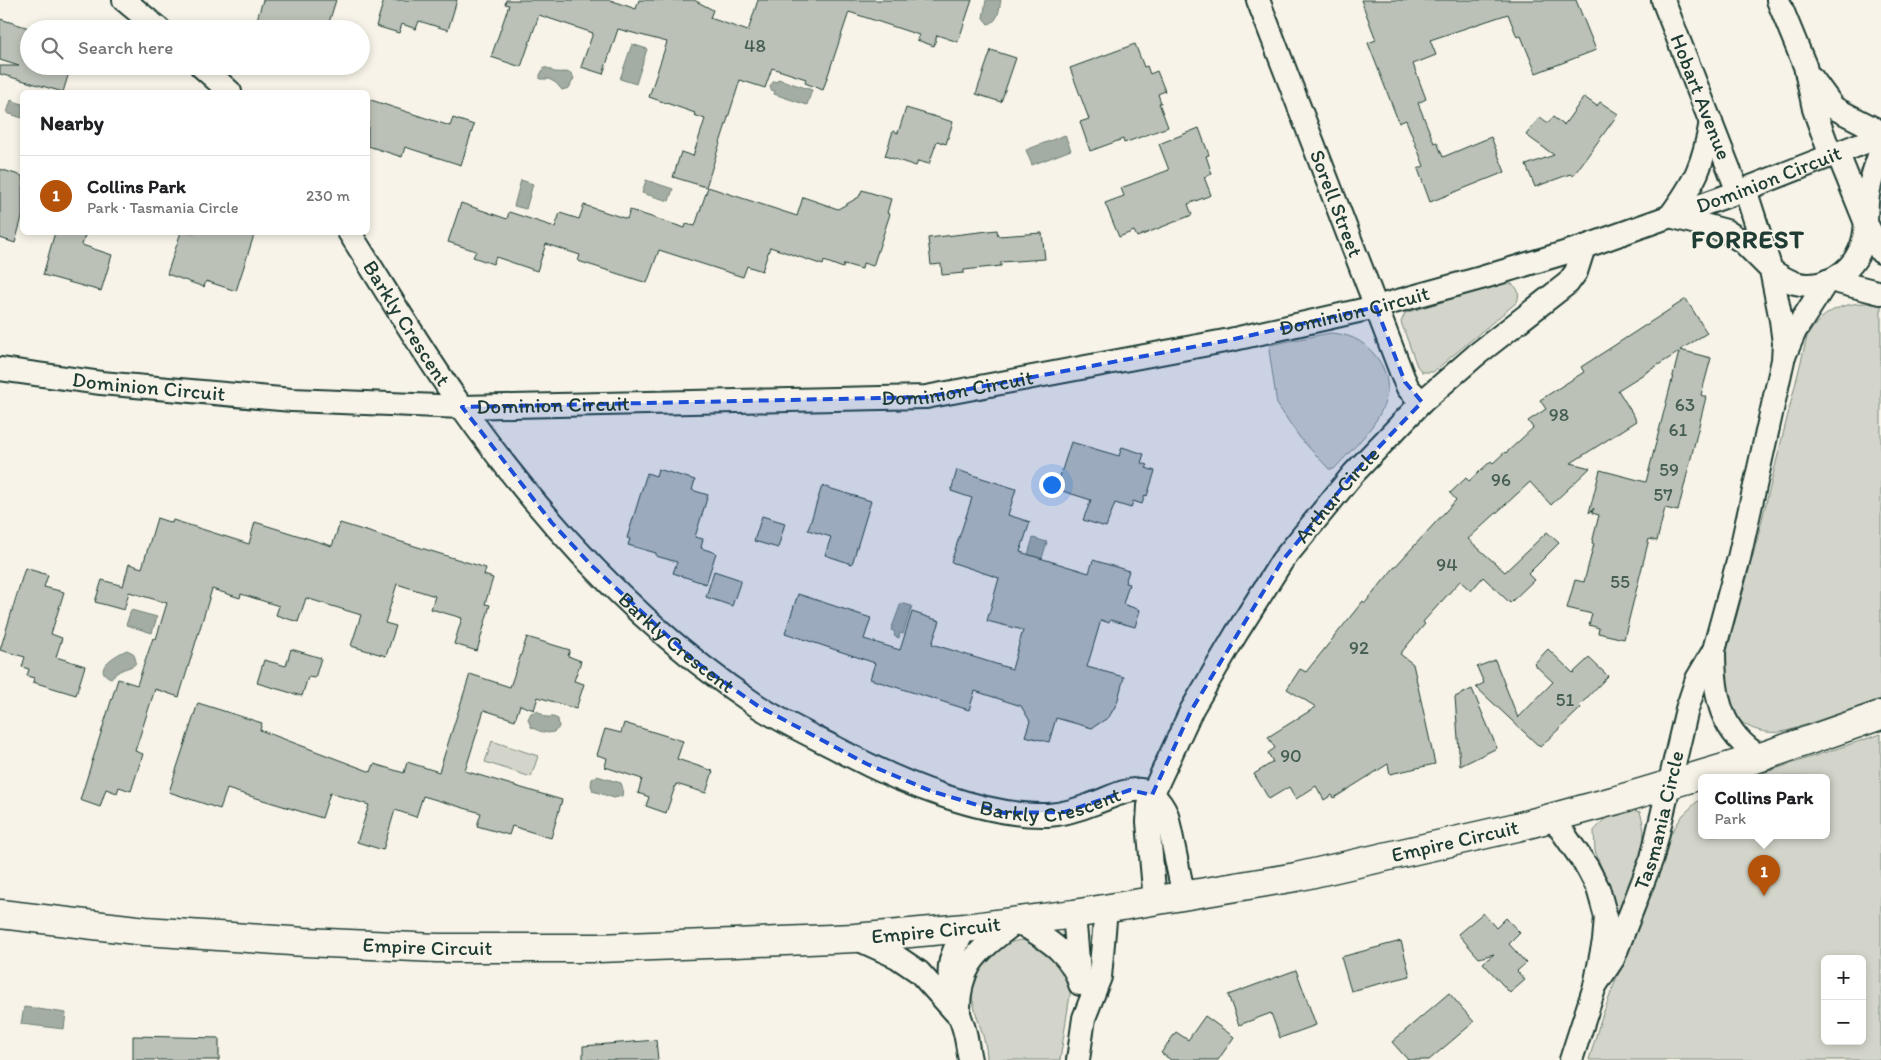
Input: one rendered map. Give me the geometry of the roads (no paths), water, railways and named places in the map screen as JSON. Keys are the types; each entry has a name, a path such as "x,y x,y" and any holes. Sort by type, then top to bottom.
{"street":[{"path":"124,0 148,20"},
{"name":"Sorell Street","path":"1258,0 1405,382 1422,402"},
{"name":"Hobart Avenue","path":"1663,0 1711,122 1742,191 1771,270"},
{"path":"1778,0 1805,66 1814,109 1881,252"},
{"path":"1805,66 1834,108 1881,132"},
{"path":"211,75 228,90"},
{"path":"1711,122 1706,149 1698,174 1670,216 1726,231 1743,242 1771,270 1789,281 1799,284 1829,281 1846,270 1857,257 1863,243 1869,187 1881,150"},
{"name":"Dominion Circuit","path":"0,369 101,383 292,400 462,407 926,396 1230,340 1376,307 1584,247 1742,191 1881,136"},
{"name":"Barkly Crescent","path":"351,235 427,356 462,407 552,523 641,614 696,662 758,706 867,764 931,791 1004,813 1035,815 1065,812 1130,790 1141,789 1152,795"},
{"name":"Arthur Circle","path":"1156,901 1148,822 1152,795 1192,709 1282,561 1354,473 1422,402 1476,355 1568,283 1576,272 1584,247"},
{"name":"Tasmania Circle","path":"1595,986 1613,958 1648,869 1692,694 1697,679 1714,650 1739,558 1783,360 1784,343 1781,320 1771,270"},
{"path":"1829,281 1881,293"},
{"name":"Tasmania Circle","path":"1783,360 1795,331 1829,281"},
{"name":"Tasmania Circle","path":"1714,650 1714,685 1721,709 1738,740 1751,752 1761,757"},
{"name":"Empire Circuit","path":"1704,774 1761,757 1881,715"},
{"name":"Empire Circuit","path":"0,914 145,931 305,942 438,948 598,948 855,938 965,928 1074,914 1296,878 1553,818 1698,776"},
{"path":"1152,795 1166,815 1184,897"},
{"name":"Tasmania Circle","path":"1553,818 1587,867 1598,888 1606,922 1595,986 1571,1060"},
{"path":"1078,1060 1084,1018 1100,977 1106,909"},
{"path":"1074,914 1084,1018"},
{"path":"959,1016 959,993 962,979 969,965 978,952 1017,921"},
{"name":"Empire Circuit","path":"1017,921 1047,939 1064,954 1073,966 1080,984"},
{"path":"965,928 954,952 950,968 952,990 965,1032 970,1060"},
{"name":"Empire Circuit","path":"855,938 897,957 919,972 959,1016"}],"place":[{"name":"Collins Park","path":"1764,896"}],"district":[{"name":"FORREST","path":"1748,239"}]}
